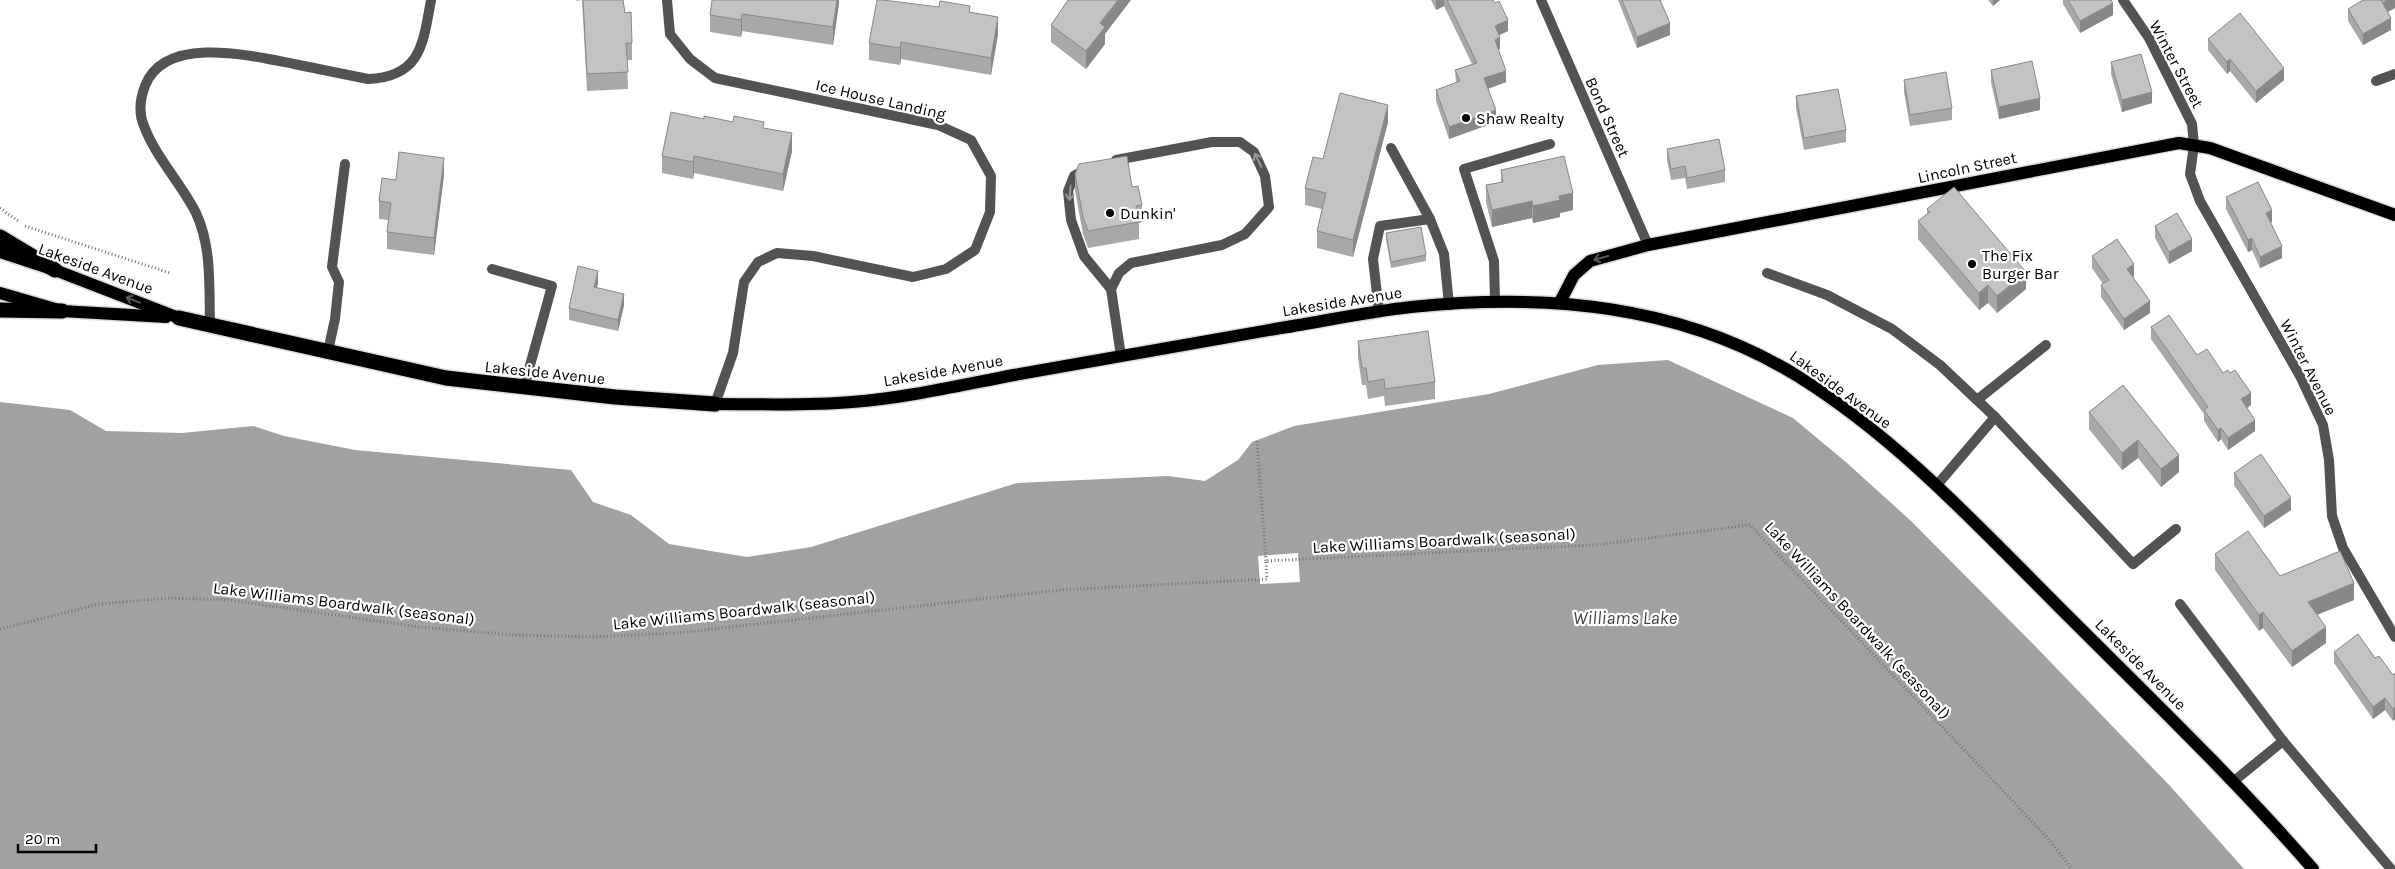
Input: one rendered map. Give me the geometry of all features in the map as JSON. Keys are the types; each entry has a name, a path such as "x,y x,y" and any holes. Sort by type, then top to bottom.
{"highway":[{"path":"0,237 55,270"},
{"path":"0,310 62,311"},
{"name":"Lakeside Avenue","path":"179,318 446,378 615,397 715,404"}],"main road":[{"name":"Lincoln Street","path":"1560,302 1574,275 1590,261 1648,245 1862,206 2136,150 2179,143 2210,148 2395,215"},
{"name":"Lakeside Avenue","path":"0,252 55,270 179,318"},
{"name":"Lakeside Avenue","path":"0,293 62,311 179,318"},
{"name":"Lakeside Avenue","path":"715,404 853,402 934,390 1410,307 1495,302 1560,302 1619,309 1668,322 1733,343 1802,378 1937,485 2234,781 2313,869"}],"street":[{"path":"210,325 208,256 196,214 154,147 143,124 139,100 149,76 168,61 195,54 232,52 368,79 387,78 412,64 423,43 431,0"},
{"name":"Ice House Landing","path":"667,0 670,34 690,59 715,78 938,125 971,140 990,176 990,212 975,250 946,269 913,277 813,256 777,253 758,262 744,282 733,353 715,404"},
{"name":"Bond Street","path":"1542,0 1648,245"},
{"name":"Winter Street","path":"2123,0 2149,38 2192,124 2194,145"},
{"path":"2376,81 2395,74"},
{"path":"1111,289 1119,273 1131,263 1222,245 1245,234 1269,207 1265,176 1254,152 1240,142 1212,142 1099,164 1074,176 1068,190 1071,220 1084,256 1111,289 1121,356"},
{"path":"1495,302 1494,261 1464,169 1550,144"},
{"name":"Winter Avenue","path":"2194,145 2190,174 2200,202 2300,376 2319,417 2329,460 2332,516 2343,548 2395,636"},
{"path":"1391,148 1430,219 1444,254 1449,305"},
{"path":"328,351 335,319 339,282 332,267 345,164"},
{"path":"1379,312 1373,259 1380,226 1430,219"},
{"path":"492,269 552,286 524,387"},
{"path":"1766,273 1827,294 1892,329 1940,364 1995,417 2133,564 2176,529"},
{"path":"1976,400 2046,345"},
{"path":"1937,485 1995,417"},
{"path":"2180,604 2283,741 2390,869"},
{"path":"2234,781 2283,741"}],"path":[{"path":"0,208 24,226 170,273"},
{"name":"Lake Williams Boardwalk (seasonal)","path":"0,629 99,604 168,598 228,600 419,627 515,635 592,637 677,633 1061,590 1267,579 1257,441"},
{"name":"Lake Williams Boardwalk (seasonal)","path":"1266,562 1594,545 1750,525 2046,836 2072,869"}],"water":[{"name":"Williams Lake","path":"1668,360 1793,418 1847,463 1911,521 2036,647 2171,787 2244,869 0,869 0,402 70,410 106,431 182,433 253,426 284,436 355,450 571,470 593,502 631,515 669,544 747,557 811,547 1017,483 1168,476 1205,481 1238,460 1252,442 1294,426 1489,394 1598,365"}],"pier":[{"path":"1298,553 1300,582 1260,584 1258,556"}],"building":[{"path":"583,0 623,0 625,13 631,12 632,43 626,43 628,72 587,74"},
{"path":"712,0 837,0 833,27 742,14 741,20 710,15"},
{"path":"877,0 939,7 940,1 970,6 969,12 998,17 991,58 901,42 900,48 869,43"},
{"path":"1068,0 1118,0 1100,23 1105,27 1086,51 1051,25"},
{"path":"1447,0 1493,0 1495,3 1499,1 1508,20 1495,26 1500,37 1495,40 1506,71 1484,78 1496,110 1449,127 1436,90 1460,81 1455,70 1477,63"},
{"path":"1622,0 1660,0 1670,23 1637,37"},
{"path":"2068,0 2111,0 2113,3 2080,21"},
{"path":"2363,0 2381,0 2391,18 2363,34 2348,9"},
{"path":"2240,13 2284,68 2256,91 2230,59 2227,62 2208,39"},
{"path":"2141,54 2152,92 2122,100 2111,62"},
{"path":"2032,61 2040,98 1999,107 1991,70"},
{"path":"1946,72 1952,108 1910,115 1904,80"},
{"path":"1838,89 1846,130 1804,138 1796,96"},
{"path":"1340,93 1388,105 1353,240 1317,231 1326,193 1305,188 1313,157 1323,159"},
{"path":"671,112 704,119 704,116 733,122 734,116 764,122 763,128 792,133 783,174 694,156 693,162 662,156"},
{"path":"1719,139 1725,170 1687,178 1685,166 1671,169 1667,149"},
{"path":"399,152 444,158 434,238 387,232 391,203 379,201 382,178 396,180"},
{"name":"Dunkin'","path":"1127,156 1132,187 1138,186 1142,205 1136,206 1139,222 1088,231 1083,217 1075,174 1079,164"},
{"path":"1564,156 1573,193 1559,196 1560,200 1533,206 1532,201 1492,210 1486,185 1503,182 1501,170"},
{"path":"2258,182 2272,210 2266,213 2282,246 2260,257 2252,238 2248,240 2226,197"},
{"name":"The Fix Burger Bar","path":"1954,187 2026,272 1997,296 1988,285 1979,293 1918,221 1930,212 1927,209"},
{"path":"2177,213 2192,239 2169,252 2155,226"},
{"path":"1421,227 1426,255 1391,262 1386,233"},
{"path":"2117,239 2134,264 2127,269 2150,301 2124,319 2101,285 2109,280 2092,256"},
{"path":"578,266 598,271 594,287 624,294 618,320 569,308"},
{"path":"2169,315 2197,355 2207,349 2223,373 2228,370 2230,373 2235,370 2251,393 2241,399 2255,420 2228,438 2221,428 2218,430 2204,410 2208,407 2151,327"},
{"path":"1428,331 1435,382 1385,389 1384,379 1368,382 1366,368 1362,368 1358,341"},
{"path":"2123,385 2179,455 2161,469 2138,440 2122,453 2089,412"},
{"path":"2261,454 2291,498 2264,516 2234,473"},
{"path":"2248,531 2280,576 2340,551 2354,583 2308,602 2326,627 2292,651 2263,612 2259,615 2215,554"},
{"path":"2358,634 2375,658 2379,656 2393,675 2395,673 2395,707 2393,709 2385,698 2373,707 2334,652"}],"place":[{"name":"Shaw Realty","path":"1466,118"},
{"name":"Dunkin'","path":"1110,213"},
{"name":"The Fix Burger Bar","path":"1972,264"}]}
